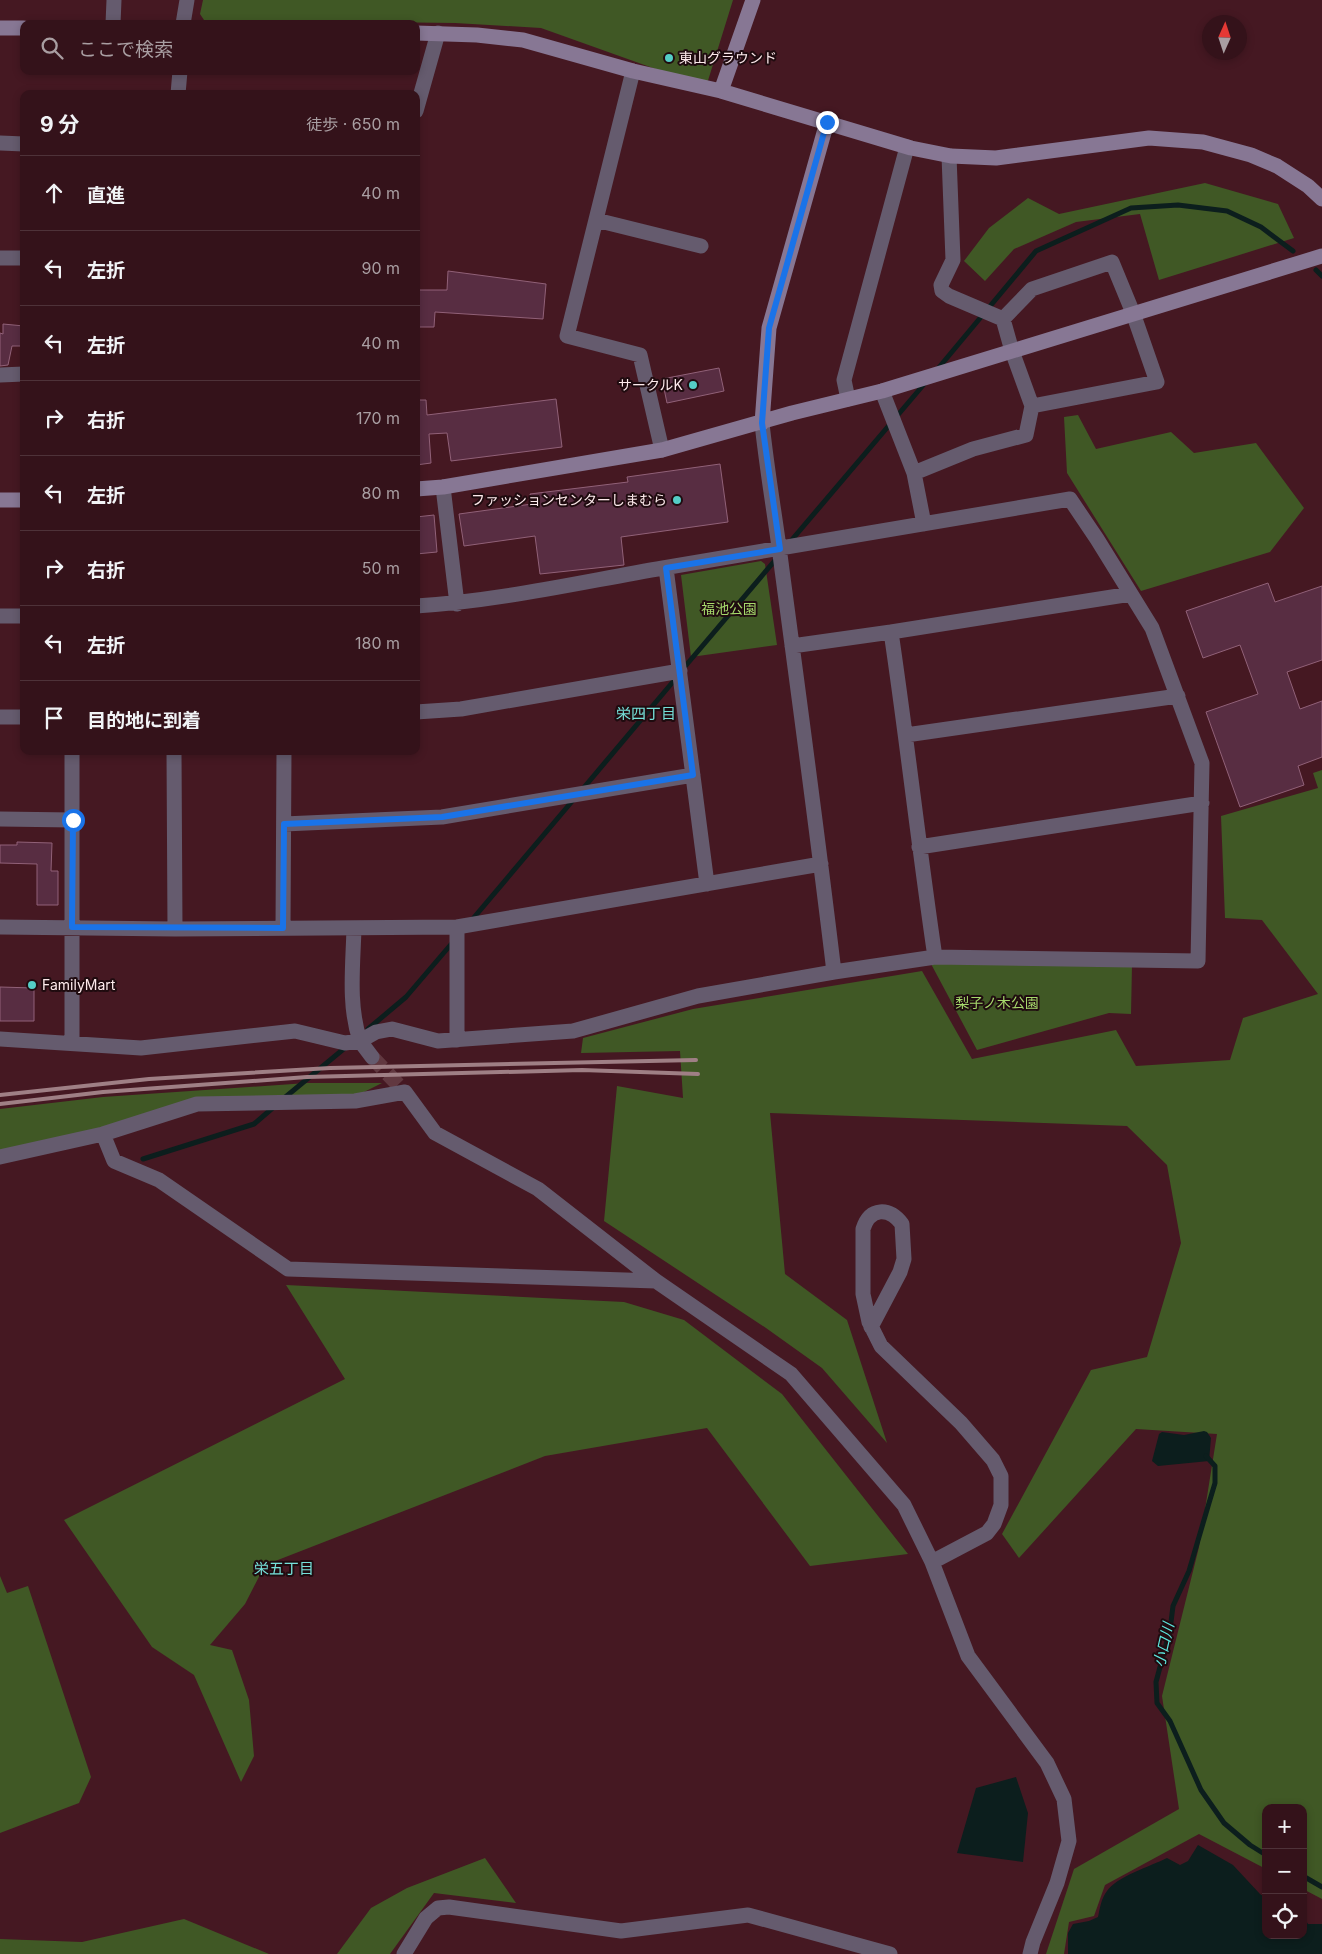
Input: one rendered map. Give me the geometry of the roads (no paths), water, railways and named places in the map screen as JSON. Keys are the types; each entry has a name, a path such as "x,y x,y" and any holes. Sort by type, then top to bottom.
{"street":[{"path":"113,20 114,0"},
{"path":"184,20 187,0"},
{"path":"721,91 753,0"},
{"path":"0,28 20,28"},
{"path":"420,33 477,35 523,40 633,71 721,91 907,147 949,156 996,158 1149,138 1203,142 1251,155 1277,166 1308,186 1322,199"},
{"path":"420,97 438,33"},
{"path":"633,71 567,336 640,355 662,450"},
{"path":"178,90 180,75"},
{"path":"827,122 769,328 762,423 834,972"},
{"path":"0,143 20,144"},
{"path":"848,399 844,380 907,147"},
{"path":"949,156 953,260 941,285 942,291 949,296 1003,319"},
{"path":"596,220 701,246"},
{"path":"420,489 443,487 662,450 882,391 1322,256"},
{"path":"0,258 20,258"},
{"path":"1003,319 1032,289 1112,262 1133,313 1157,382 1032,406"},
{"path":"914,473 973,449 1026,435 1032,406 1012,351 1003,319"},
{"path":"0,375 20,374"},
{"path":"882,391 914,473 924,524"},
{"path":"443,487 457,604"},
{"path":"0,1039 141,1048 295,1031 345,1043 360,1041 376,1032 392,1030 438,1041 457,1040 573,1031 698,996 935,956 1198,961 1202,763 1152,628 1070,499 457,604 420,606"},
{"path":"0,500 20,500"},
{"path":"666,568 707,884"},
{"path":"792,646 1131,594"},
{"path":"0,616 20,616"},
{"path":"891,632 935,956"},
{"path":"420,712 461,709 680,671"},
{"path":"906,735 1178,696"},
{"path":"0,717 20,718"},
{"path":"72,755 72,1043"},
{"path":"174,755 175,928"},
{"path":"283,928 284,755"},
{"path":"284,824 442,817 693,775"},
{"path":"919,847 1202,803"},
{"path":"0,819 73,820"},
{"path":"0,927 457,927 821,864"},
{"path":"457,927 457,1040"},
{"path":"354,928 352,1007 354,1024 360,1041 372,1057"},
{"path":"0,1157 103,1134 198,1104 355,1101 405,1092 435,1133 538,1189 656,1281 791,1374 904,1505 932,1562 968,1656 1047,1763 1064,1799 1069,1840 1057,1883 1030,1954"},
{"path":"103,1134 114,1161 159,1180 288,1269 656,1281"},
{"path":"871,1327 900,1272 904,1259 902,1224 891,1213 882,1212 872,1215 865,1221 862,1229 863,1294 871,1327 880,1346 961,1423 993,1460 1001,1476 1001,1505 994,1524 987,1533 932,1562"},
{"path":"404,1954 426,1918 438,1908 449,1907 621,1931 748,1915 890,1954"}],"waterway":[{"path":"936,371 1036,251 1131,208 1178,205 1227,211 1261,227 1293,251"},
{"path":"1316,270 1322,276"},
{"path":"790,542 925,383"},
{"path":"682,670 777,558"},
{"path":"581,791 677,677"},
{"path":"471,921 574,799"},
{"path":"368,1029 406,997 453,942"},
{"path":"283,1099 346,1047"},
{"path":"143,1159 254,1124 275,1106"},
{"name":"小口川","path":"1206,1456 1215,1466 1215,1483 1189,1571 1173,1606 1170,1630 1156,1682 1157,1703 1170,1721 1201,1790 1224,1823 1262,1852"},
{"name":"小口川","path":"1307,1878 1322,1887"}],"tunnel":[{"path":"372,1057 405,1092"}],"railway":[{"path":"0,1095 149,1079 330,1068 696,1060"},
{"path":"0,1104 103,1092 307,1077 582,1070 698,1074"}],"place":[{"name":"東山グラウンド","path":"669,58"},
{"name":"サークルK","path":"693,385"},
{"name":"ファッションセンターしまむら","path":"677,500"},
{"name":"FamilyMart","path":"32,985"}],"district":[{"name":"栄四丁目","path":"646,714"},
{"name":"栄五丁目","path":"284,1569"}],"park label":[{"name":"福池公園","path":"729,609"},
{"name":"梨子ノ木公園","path":"997,1003"}]}
